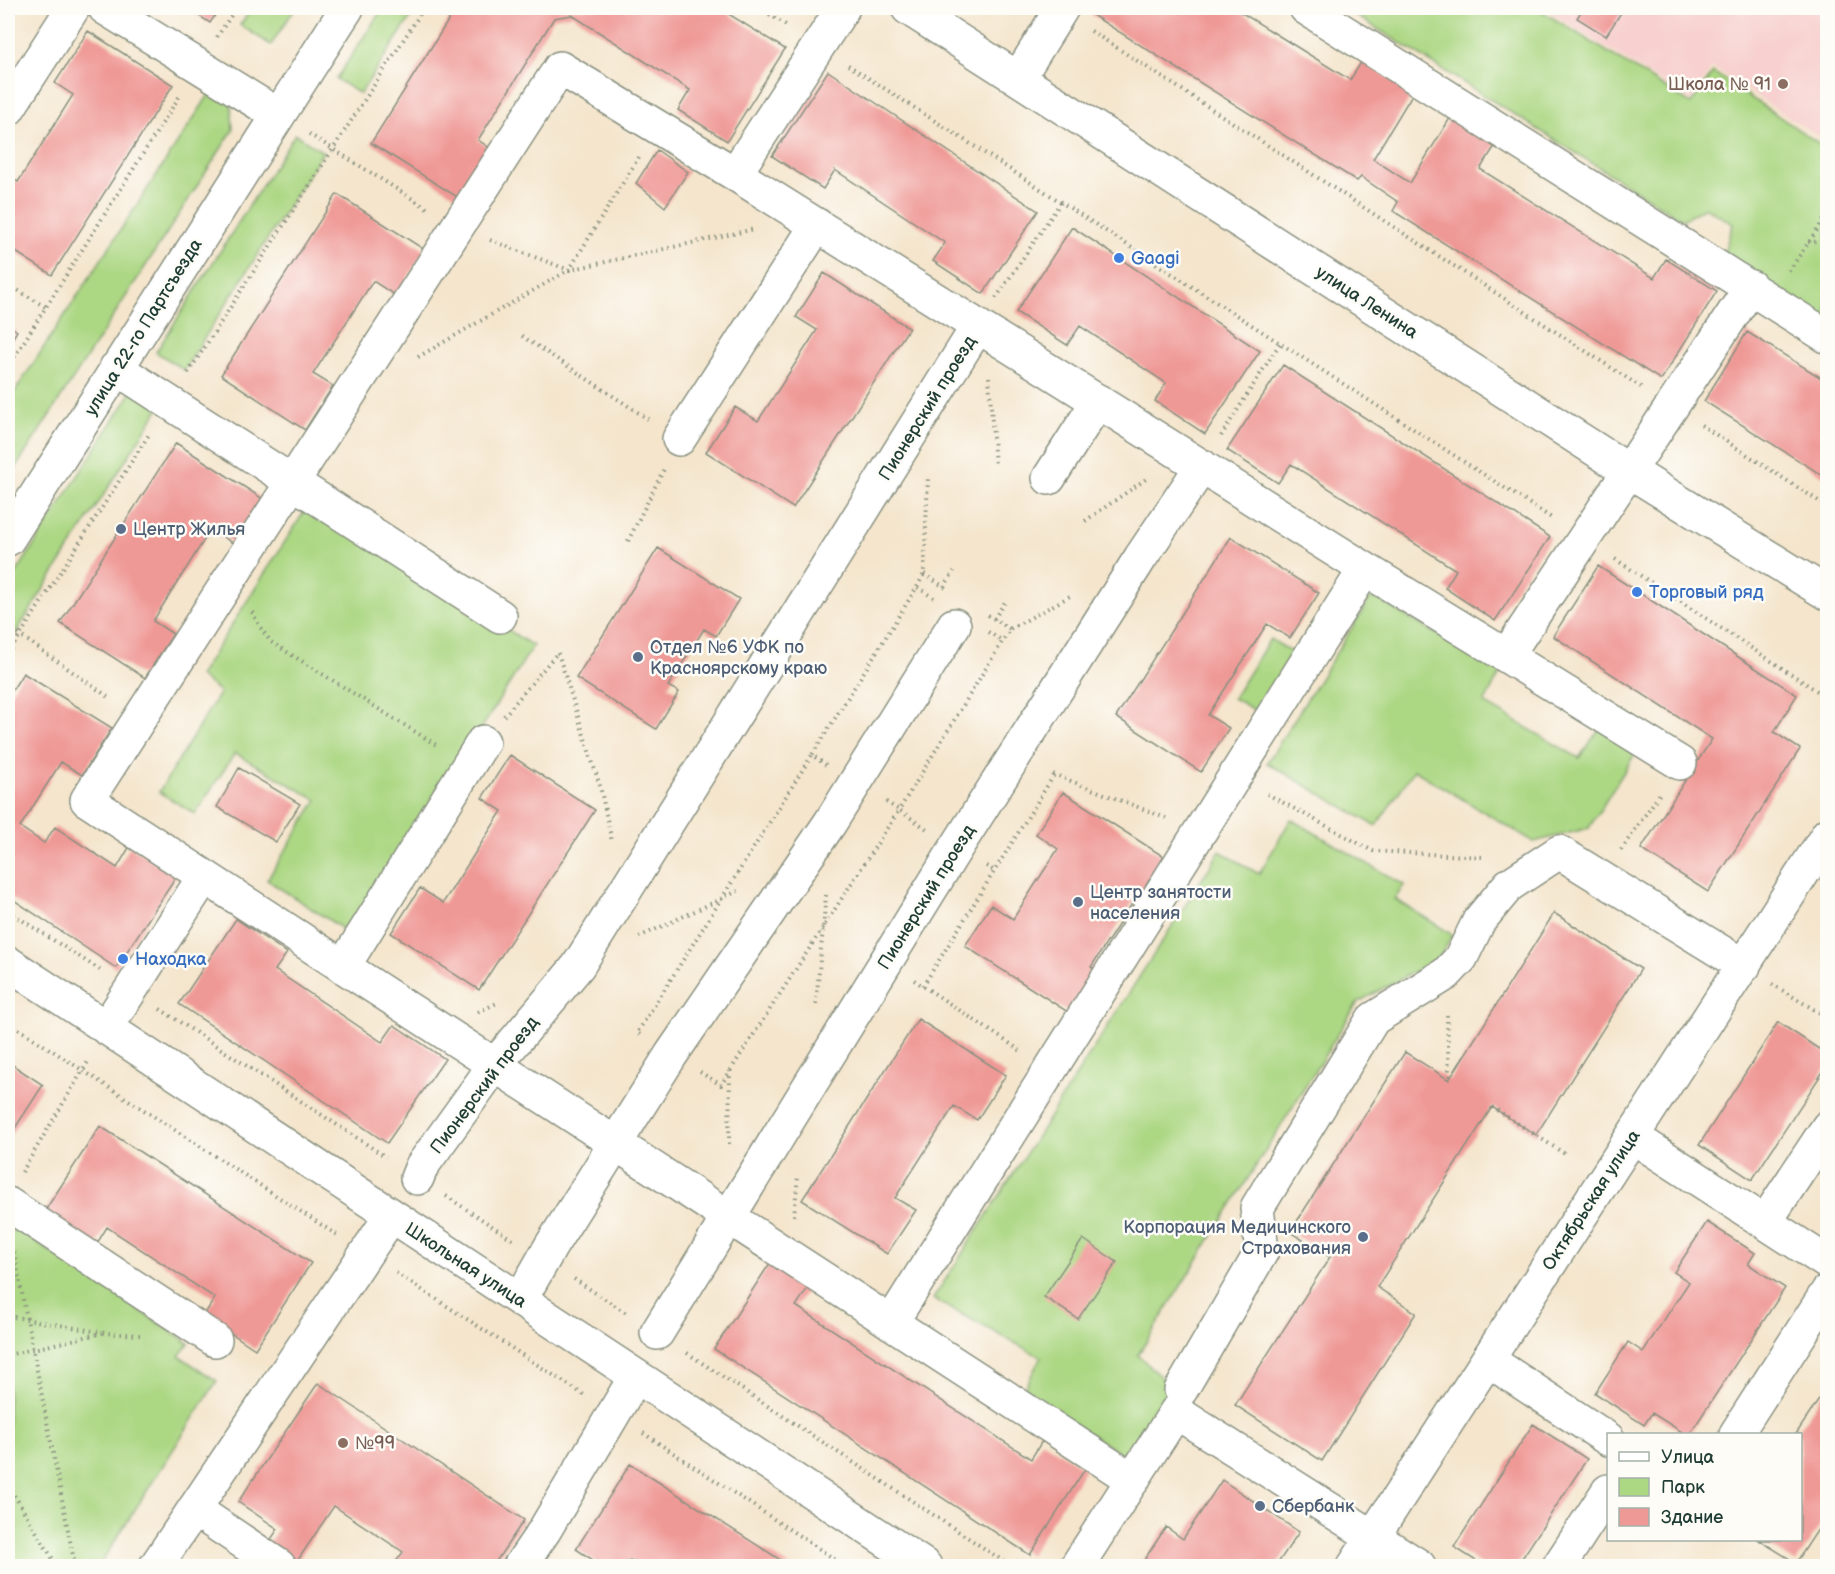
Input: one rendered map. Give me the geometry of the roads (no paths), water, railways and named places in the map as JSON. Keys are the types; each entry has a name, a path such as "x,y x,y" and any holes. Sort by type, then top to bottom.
{"street":[{"path":"8,109 73,8"},
{"path":"105,8 278,115"},
{"name":"улица 22-го Партсъезда","path":"8,539 347,8"},
{"path":"735,174 843,8"},
{"name":"улица Ленина","path":"908,8 1019,77 1629,471 1827,594"},
{"path":"1306,8 1827,337"},
{"path":"1019,77 1061,9"},
{"path":"1133,1480 87,800 560,68 735,174 1365,569 1680,763"},
{"path":"679,439 811,222"},
{"path":"1507,656 1672,406 1760,293"},
{"name":"Пионерский проезд","path":"417,1178 422,1166 494,1066 578,966 982,328"},
{"path":"116,368 500,616"},
{"path":"1049,478 1098,401"},
{"name":"Пионерский проезд","path":"657,1333 886,961 1141,556 1192,460"},
{"path":"891,1323 1365,569"},
{"path":"520,1300 543,1259 671,1055 830,823 954,624"},
{"path":"343,967 483,742"},
{"name":"Октябрьская улица","path":"1354,1566 1744,966 1827,834"},
{"path":"1181,1390 1262,1251 1257,1208 1373,1019 1446,974 1461,958 1479,921 1509,885 1559,852 1744,966"},
{"path":"106,1028 204,877"},
{"name":"Школьная улица","path":"8,963 925,1566"},
{"path":"1765,1222 1827,1127"},
{"path":"1633,1137 1827,1263"},
{"path":"13,1190 215,1340"},
{"path":"156,1566 391,1216"},
{"path":"1737,1433 1827,1291"},
{"path":"1488,1360 1607,1438"},
{"path":"520,1566 544,1531 636,1377"},
{"path":"1077,1566 1176,1412 1419,1566"},
{"path":"1559,1566 1607,1493"},
{"path":"194,1509 279,1566"}],"place":[{"name":"Школа № 91","path":"1783,84"},
{"name":"Gaagi","path":"1119,258"},
{"name":"Центр Жилья","path":"121,529"},
{"name":"Торговый ряд","path":"1637,592"},
{"name":"Отдел №6 УФК по Красноярскому краю","path":"638,657"},
{"name":"Центр занятости населения","path":"1078,902"},
{"name":"Находка","path":"123,959"},
{"name":"Корпорация Медицинского Cтрахования","path":"1363,1237"},
{"name":"№99","path":"343,1443"},
{"name":"Сбербанк","path":"1260,1506"}]}
